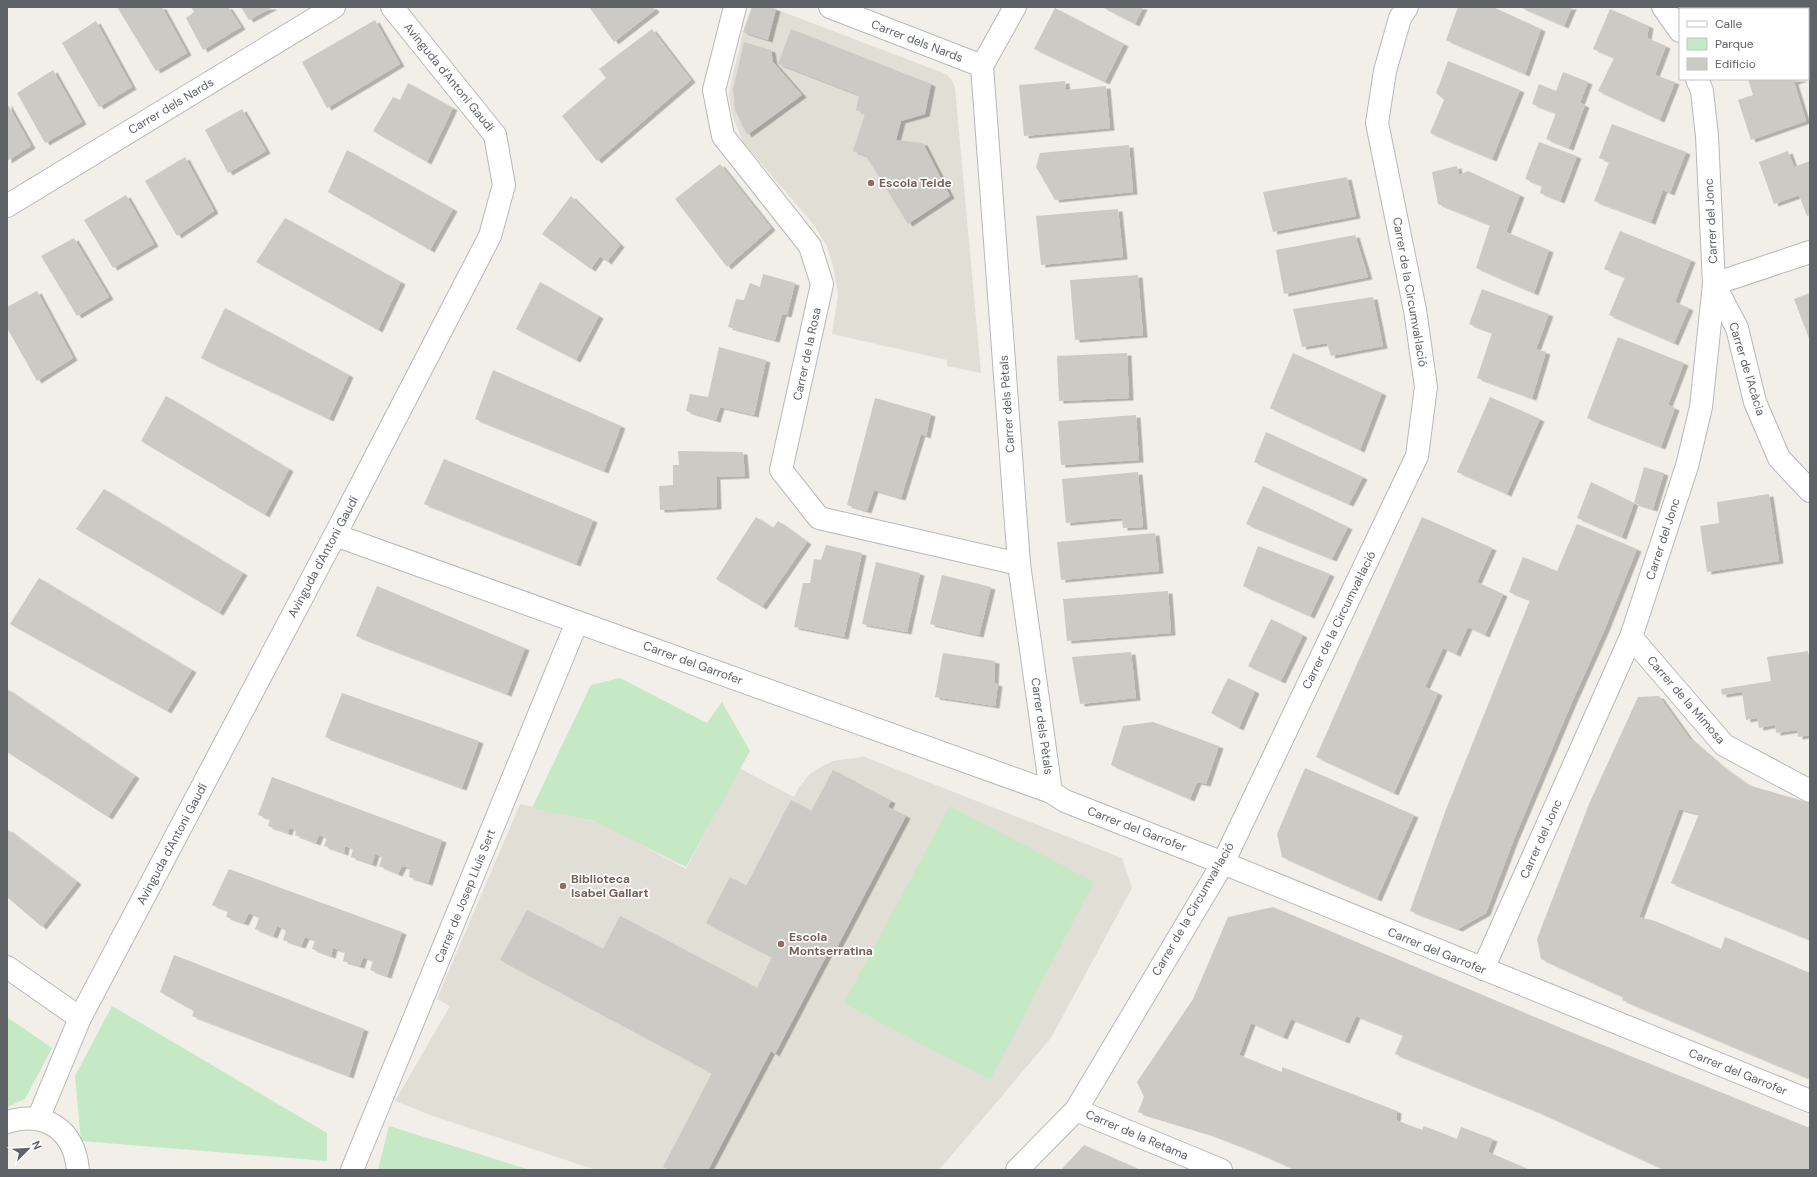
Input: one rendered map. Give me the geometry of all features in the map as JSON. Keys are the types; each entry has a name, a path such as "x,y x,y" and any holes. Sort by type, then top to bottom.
{"street":[{"name":"Carrer dels Nards","path":"7,206 334,7"},
{"name":"Avinguda d'Antoni Gaudí","path":"38,1119 80,1018 335,535 490,236 504,185 495,135 392,7"},
{"name":"Carrer de la Rosa","path":"735,7 714,90 723,136 810,246 822,284 782,470 819,518 1019,564"},
{"name":"Carrer dels Nards","path":"830,7 982,66"},
{"path":"982,66 1015,7"},
{"name":"Carrer de la Circumval·lació","path":"1017,1170 1076,1110 1223,863 1417,456 1426,387 1416,310 1377,123 1385,71 1400,18 1407,7"},
{"path":"1663,7 1679,30"},
{"name":"Carrer dels Pètals","path":"982,66 1019,564 1058,796"},
{"name":"Carrer del Jonc","path":"1483,969 1631,637 1687,466 1696,429 1701,407 1714,284 1707,136 1702,91 1697,80"},
{"path":"1714,284 1810,252"},
{"name":"Carrer de l'Acàcia","path":"1714,284 1737,328 1755,402 1779,458 1810,491"},
{"name":"Carrer del Garrofer","path":"335,535 1058,796 1810,1101"},
{"name":"Carrer de Josep Lluís Sert","path":"352,1170 578,622"},
{"name":"Carrer de la Mimosa","path":"1631,637 1724,745 1810,791"},
{"path":"7,966 80,1018"},
{"name":"Carrer de la Retama","path":"1076,1110 1221,1170"},
{"path":"7,1122 20,1118 38,1119 53,1124 66,1135 74,1150 81,1170"}],"shaded area":[{"name":"Escola Teide","path":"752,7 770,7 946,74 952,80 955,88 981,373 947,366 947,360 832,334 838,295 834,270 827,246 814,225 743,142 733,117 729,96 730,87 743,32"},
{"name":"Escola Montserratina","path":"862,756 1122,858 1132,888 1051,1038 939,1170 596,1170 433,1116 395,1101 450,1006 437,999 520,804 601,823 686,869 739,768 794,797 799,787 810,774 821,767 833,761 858,758"}],"green space":[{"path":"620,678 707,723 722,702 750,751 686,867 594,821 532,808 591,685"},
{"path":"950,806 1094,882 990,1080 844,1003"},
{"path":"112,1006 327,1133 327,1161 81,1141 75,1076"},
{"path":"7,1017 52,1048 25,1099 7,1107"},
{"path":"389,1126 530,1170 378,1170"}],"building":[{"path":"117,7 162,7 187,53 156,71"},
{"path":"191,7 228,7 241,27 203,50 186,18 194,12"},
{"path":"241,7 273,7 249,20"},
{"path":"589,7 653,7 655,10 614,42"},
{"path":"752,7 770,7 776,9 768,40 743,32"},
{"path":"1102,7 1143,7 1135,24"},
{"path":"1458,7 1493,7 1541,29 1525,74 1446,40"},
{"path":"1520,7 1572,7 1564,26"},
{"path":"1055,8 1124,44 1105,82 1034,49"},
{"path":"1610,9 1649,26 1647,38 1666,46 1655,75 1675,82 1660,120 1598,91 1614,58 1593,49"},
{"path":"375,20 400,64 327,108 302,62"},
{"path":"96,21 132,87 99,107 62,43"},
{"path":"652,29 691,80 597,161 562,116 606,78 599,69"},
{"path":"791,29 931,84 925,114 901,121 896,140 923,143 950,196 908,224 866,156 853,151 865,114 856,110 859,95 778,64"},
{"path":"744,42 771,50 773,62 802,95 747,135 735,110 733,89"},
{"path":"1448,61 1520,90 1492,159 1430,133 1444,100 1436,93"},
{"path":"53,70 82,122 45,143 17,93"},
{"path":"1563,72 1588,82 1580,103 1585,105 1569,148 1546,139 1556,113 1532,104 1539,84 1556,91"},
{"path":"1748,80 1800,80 1794,82 1806,121 1751,140 1738,100 1753,95"},
{"path":"1065,81 1066,90 1106,86 1110,128 1024,136 1019,85"},
{"path":"408,83 453,108 427,162 373,131 393,97 400,100"},
{"path":"7,103 31,146 7,161"},
{"path":"242,109 266,151 228,173 205,130"},
{"path":"1612,124 1686,152 1670,193 1663,190 1651,222 1594,201 1609,162 1599,158"},
{"path":"1539,142 1577,156 1560,201 1540,193 1542,186 1525,179"},
{"path":"1129,145 1133,192 1055,200 1036,167 1040,153"},
{"path":"347,150 453,209 430,250 328,192"},
{"path":"1788,151 1794,167 1810,161 1810,215 1807,216 1799,195 1774,204 1759,162"},
{"path":"185,157 214,211 177,236 145,181"},
{"path":"720,164 771,228 727,267 675,199"},
{"path":"1457,166 1459,175 1468,171 1520,195 1506,232 1549,250 1534,293 1476,268 1490,225 1438,204 1432,172"},
{"path":"1347,177 1356,216 1273,232 1263,192"},
{"path":"126,195 154,244 113,268 84,220"},
{"path":"571,196 620,245 607,262 600,256 591,269 542,234"},
{"path":"1118,209 1123,257 1041,265 1036,216"},
{"path":"285,218 401,282 378,330 256,262"},
{"path":"1620,231 1691,260 1675,302 1689,308 1674,343 1609,315 1625,277 1604,269"},
{"path":"1355,235 1368,277 1284,294 1276,250"},
{"path":"74,238 109,297 77,316 41,256"},
{"path":"763,274 795,283 787,315 782,314 775,340 728,327 736,299 744,300 750,283 760,287"},
{"path":"1138,275 1143,335 1075,340 1070,280"},
{"path":"540,282 599,316 576,360 516,329"},
{"path":"1482,289 1549,314 1536,349 1546,352 1532,398 1477,378 1492,333 1469,324"},
{"path":"37,291 73,358 37,381 7,328 7,307"},
{"path":"1810,293 1810,341 1794,299"},
{"path":"1373,297 1383,346 1331,356 1327,343 1302,347 1293,309"},
{"path":"225,308 349,375 329,419 201,358"},
{"path":"1618,337 1684,363 1668,405 1675,408 1661,447 1587,418"},
{"path":"719,347 766,360 754,415 720,407 716,420 686,411 690,394 708,397"},
{"path":"1127,353 1129,398 1059,401 1057,356"},
{"path":"1293,353 1382,393 1360,450 1270,408"},
{"path":"493,370 621,426 604,471 475,419"},
{"path":"166,396 289,469 265,515 141,441"},
{"path":"1490,397 1540,419 1507,494 1457,472"},
{"path":"875,398 931,414 926,436 921,434 901,498 874,490 867,511 847,505"},
{"path":"1136,415 1139,460 1061,465 1058,421"},
{"path":"1266,432 1363,477 1349,504 1254,462"},
{"path":"678,451 743,452 745,476 716,477 717,507 660,510 659,486 673,485 673,465 679,465"},
{"path":"444,459 593,520 576,564 424,504"},
{"path":"1644,467 1664,473 1653,509 1634,503"},
{"path":"1138,472 1143,527 1123,528 1122,518 1066,523 1062,479"},
{"path":"1591,482 1634,503 1622,537 1577,518"},
{"path":"1263,486 1348,527 1332,559 1246,524"},
{"path":"104,489 243,573 219,613 76,529"},
{"path":"1769,494 1779,561 1707,572 1700,526 1719,523 1717,502"},
{"path":"756,517 773,528 778,521 807,542 762,607 716,579"},
{"path":"1422,517 1492,548 1477,582 1503,594 1485,635 1468,627 1456,654 1443,648 1425,687 1438,693 1394,793 1316,757"},
{"path":"1577,524 1637,549 1604,631 1514,839 1486,913 1458,929 1410,911 1445,812 1530,600 1509,592 1523,557 1557,571"},
{"path":"1155,533 1159,571 1061,580 1057,542"},
{"path":"826,545 862,553 844,637 794,627 803,583 810,583 814,559 821,560"},
{"path":"1258,546 1330,574 1310,616 1243,586"},
{"path":"876,562 920,573 907,632 862,624"},
{"path":"942,575 991,587 979,635 930,624"},
{"path":"39,578 192,670 167,711 10,624"},
{"path":"377,586 525,648 507,694 356,636"},
{"path":"1168,591 1171,633 1067,641 1063,599"},
{"path":"1271,619 1303,635 1281,681 1248,666"},
{"path":"1808,651 1810,664 1810,735 1798,737 1797,730 1776,733 1775,725 1759,728 1757,718 1746,720 1742,692 1722,695 1721,689 1771,681 1767,657"},
{"path":"1131,652 1136,698 1080,704 1072,657"},
{"path":"943,653 995,661 994,683 998,684 995,706 935,697"},
{"path":"1228,678 1255,691 1239,728 1211,713"},
{"path":"7,689 135,776 108,817 7,752"},
{"path":"342,693 479,741 462,788 325,737"},
{"path":"1659,696 1689,738 1719,764 1748,785 1810,803 1810,934 1808,939 1671,883 1699,814 1679,809 1639,917 1655,921 1721,949 1725,937 1810,973 1810,1079 1622,1000 1623,997 1541,959 1537,939 1589,804 1638,697"},
{"path":"1153,722 1219,746 1206,784 1197,782 1190,799 1111,765 1123,726"},
{"path":"1305,768 1414,815 1377,899 1282,857 1277,834"},
{"path":"833,770 891,801 888,807 906,816 834,953 829,951 775,1054 771,1051 708,1170 669,1170 663,1167 712,1073 500,960 527,910 603,949 620,916 757,988 772,957 706,923 730,877 746,886 791,800 811,811"},
{"path":"272,777 442,840 428,883 409,877 410,868 402,866 398,874 379,866 382,857 375,854 372,864 351,857 353,849 345,846 344,853 324,846 327,838 319,835 316,843 295,835 296,830 289,828 288,833 268,826 270,819 258,815"},
{"path":"7,829 77,882 42,927 7,897"},
{"path":"229,869 402,932 387,976 370,970 373,961 363,957 360,966 343,961 345,952 333,948 331,956 312,949 315,941 305,937 301,946 283,940 286,930 277,926 273,936 255,929 259,918 249,913 244,923 226,917 228,911 212,905"},
{"path":"1273,907 1568,1031 1810,1128 1810,1170 1665,1170 1536,1111 1395,1054 1403,1035 1356,1016 1345,1041 1291,1019 1283,1037 1251,1023 1239,1055 1282,1072 1282,1067 1397,1111 1396,1120 1422,1130 1424,1126 1457,1139 1461,1127 1493,1139 1488,1152 1530,1170 1296,1170 1207,1133 1138,1112 1144,1097 1137,1082 1193,999 1228,917"},
{"path":"174,955 364,1029 349,1076 192,1016 194,1011 160,992"},
{"path":"1084,1145 1141,1170 1061,1170"}],"place":[{"name":"Escola Teide","path":"871,183"},
{"name":"Biblioteca Isabel Gallart","path":"563,886"},
{"name":"Escola Montserratina","path":"781,944"}]}
